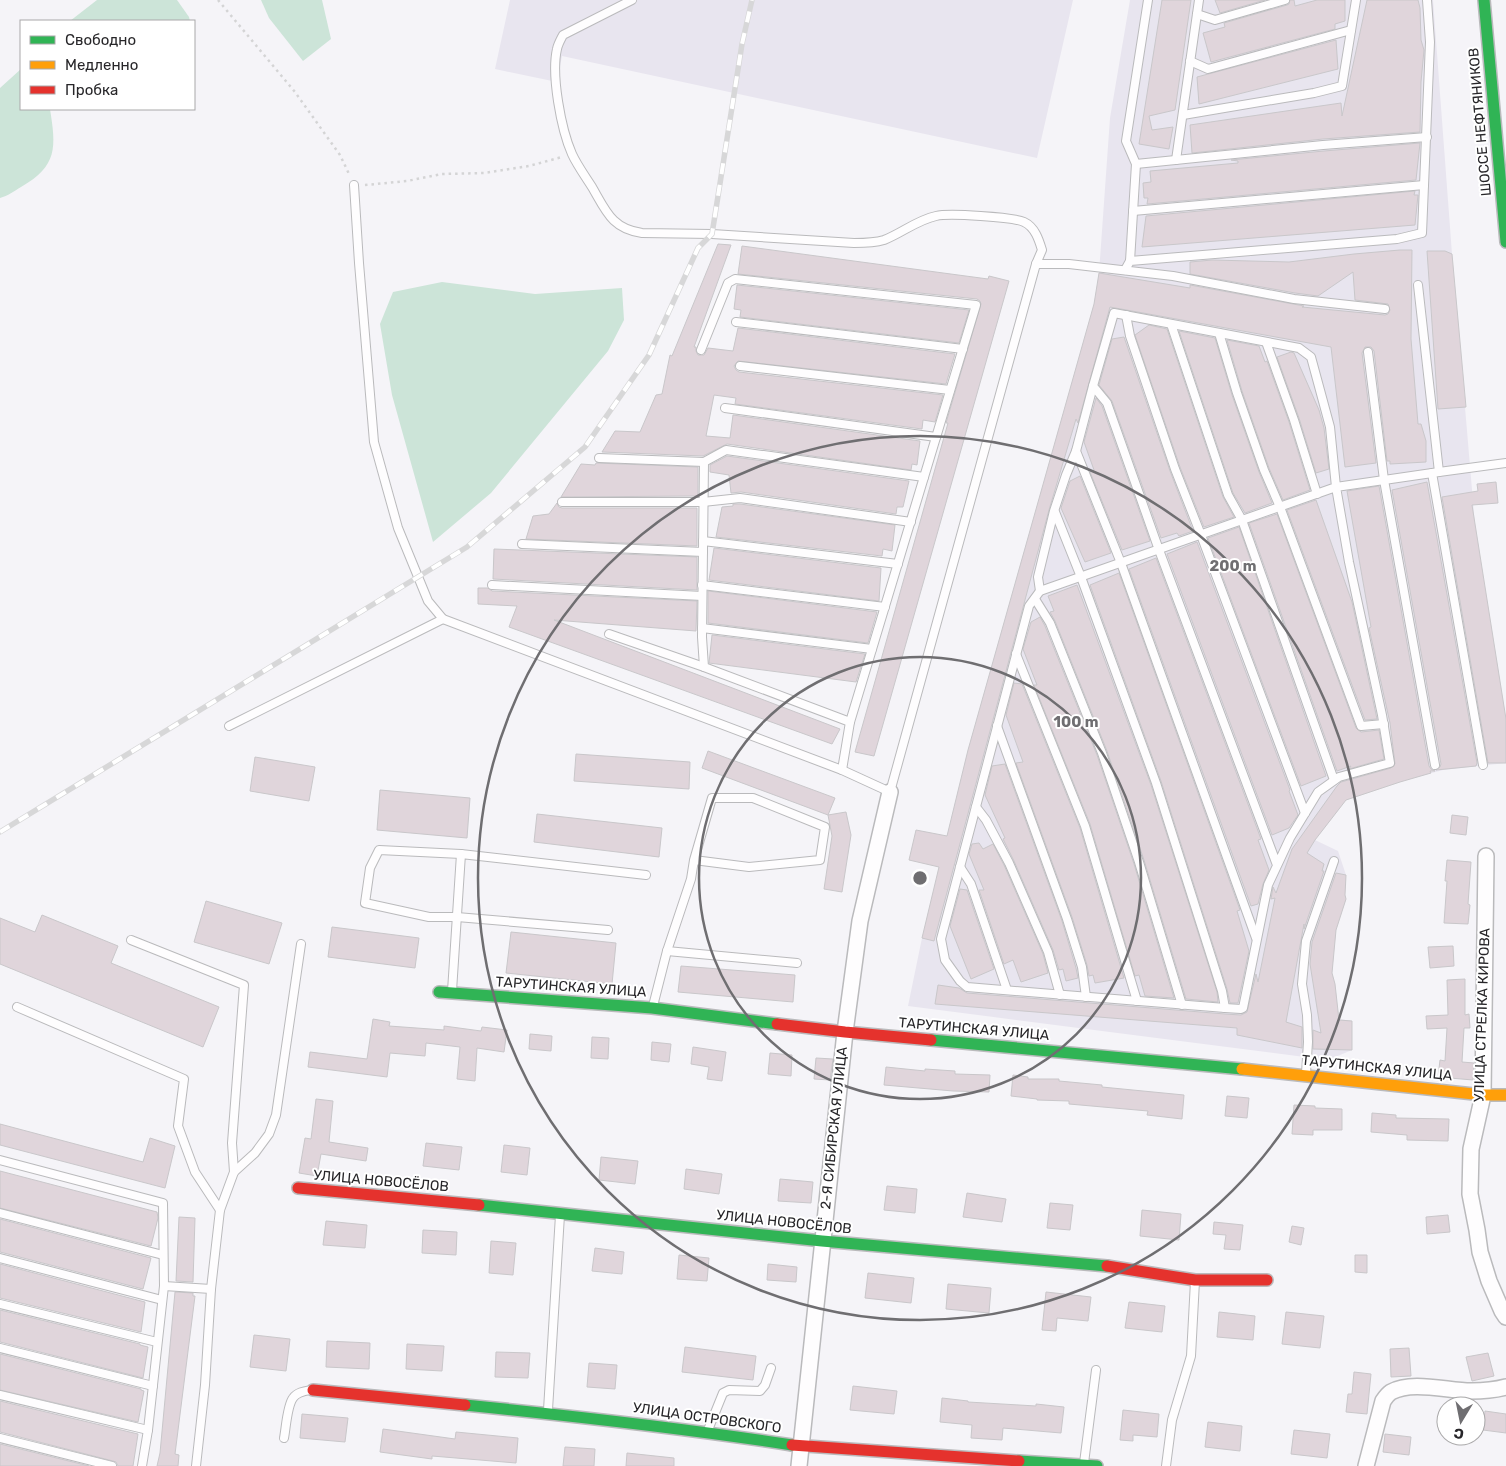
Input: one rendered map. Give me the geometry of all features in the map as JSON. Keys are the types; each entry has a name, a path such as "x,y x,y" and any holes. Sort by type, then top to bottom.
{"street":[{"name":"ШОССЕ НЕФТЯНИКОВ","path":"1484,0 1506,242"},
{"name":"2-Я СИБИРСКАЯ УЛИЦА","path":"799,1466 845,1032 860,921 890,792"},
{"name":"УЛИЦА СТРЕЛКА КИРОВА","path":"1486,856 1483,1095 1471,1148 1470,1194 1480,1252 1492,1288 1506,1316"},
{"name":"ТАРУТИНСКАЯ УЛИЦА","path":"440,992 652,1008 845,1032 1306,1075 1483,1095 1506,1095"},
{"name":"УЛИЦА НОВОСЁЛОВ","path":"298,1188 822,1241 1102,1265 1195,1280 1266,1280"},
{"path":"1366,1466 1383,1401 1389,1393 1413,1387 1471,1391 1496,1390 1506,1387"},
{"name":"УЛИЦА ОСТРОВСКОГО","path":"313,1390 548,1413 708,1432 801,1446 1097,1466"}],"lane":[{"path":"354,185 374,442 398,528 428,601 443,619 842,770 890,792 1036,264 1042,250 1037,234 1024,222 958,215 937,216 917,223 886,239 872,243 721,234 642,233 619,226 609,216 572,154 561,118 555,69 557,48 563,35 632,0"},
{"path":"1126,270 1130,261 1136,164 1126,141 1148,0"},
{"path":"1176,160 1199,0"},
{"path":"1197,14 1215,20 1285,0"},
{"path":"1183,115 1314,93 1342,86 1356,0"},
{"path":"1130,261 1397,240 1422,233 1430,42 1427,0"},
{"path":"1190,61 1208,69 1351,30"},
{"path":"1136,164 1323,145 1426,137"},
{"path":"1134,211 1424,185"},
{"path":"1036,264 1068,264 1126,270 1172,276 1294,299 1385,309"},
{"path":"701,350 728,283 735,279 976,305 850,722 842,770"},
{"path":"1418,285 1436,472 1483,765"},
{"path":"1040,591 1038,577 1054,511 1076,451 1114,313 1299,348 1311,356 1330,427 1336,487 1349,562 1384,724 1390,763 1339,776 1318,792 1290,838 1268,885 1244,1006 1241,1009 967,987 960,981 945,960 941,939 1029,606 1040,591 1336,487 1506,464"},
{"path":"1126,315 1130,336 1174,469 1201,535 1306,813"},
{"path":"736,322 963,349"},
{"path":"1171,324 1228,495 1242,520 1334,780"},
{"path":"1219,333 1258,453 1280,507 1361,726 1384,724"},
{"path":"1266,342 1294,420 1317,494"},
{"path":"1368,352 1384,480 1435,765"},
{"path":"740,366 950,390"},
{"path":"1093,386 1107,403 1159,550 1277,865"},
{"path":"725,408 936,437"},
{"path":"599,458 704,462 726,450 924,477"},
{"path":"1076,451 1121,563 1257,940"},
{"path":"704,462 702,585 704,667"},
{"path":"562,502 703,502 740,498 910,522"},
{"path":"1054,511 1081,577 1158,792 1222,991 1225,1008"},
{"path":"703,541 898,564"},
{"path":"522,544 703,552"},
{"path":"492,585 702,596"},
{"path":"702,585 885,606"},
{"path":"1034,599 1050,623 1102,754 1139,862 1182,1005"},
{"path":"229,726 443,619"},
{"path":"702,628 872,649"},
{"path":"610,634 850,722"},
{"path":"1016,654 1085,826 1137,1001"},
{"path":"997,726 1073,938 1082,967 1086,997"},
{"path":"652,1008 667,951 691,879 694,860 712,798 753,798 825,827 820,860 750,867 694,860"},
{"path":"976,807 986,820 1009,863 1048,952 1060,995"},
{"path":"608,930 429,916 365,903 370,868 379,850 461,854 646,875"},
{"path":"452,993 461,854"},
{"path":"1306,1075 1308,1042 1302,984 1306,941 1334,861"},
{"path":"960,867 971,884 1007,990"},
{"path":"131,940 244,985 232,1143 234,1172 220,1210 211,1289 205,1385 196,1466"},
{"path":"234,1172 255,1153 268,1134 276,1115 301,944"},
{"path":"667,951 797,963"},
{"path":"18,1007 184,1079 178,1126 195,1172 220,1210"},
{"path":"0,1160 163,1203 164,1286 148,1430 142,1466"},
{"path":"0,1213 163,1255"},
{"path":"548,1413 560,1213"},
{"path":"0,1258 162,1300"},
{"path":"1166,1466 1172,1420 1191,1356 1195,1280"},
{"path":"164,1286 211,1289"},
{"path":"0,1304 157,1342"},
{"path":"0,1348 153,1386"},
{"path":"708,1432 723,1393 729,1390 760,1391 765,1385 771,1368"},
{"path":"1084,1465 1096,1370"},
{"path":"284,1438 289,1406 293,1397 301,1392 313,1390"},
{"path":"0,1395 148,1430"},
{"path":"0,1438 112,1466"}],"path":[{"path":"218,0 295,92 340,154 354,185 407,181 442,174 484,173 529,166 572,154"}],"shaded area":[{"path":"510,0 1073,0 1037,158 562,56 557,82 495,69"},
{"path":"1130,0 1433,0 1475,525 1506,719 1506,763 1443,770 1399,782 1346,800 1315,840 1338,851 1346,875 1346,899 1336,930 1332,973 1339,1019 1352,1021 1352,1050 1328,1060 908,1006 922,938 968,750 1094,304 1099,273 1110,118"}],"green space":[{"path":"97,0 177,0 190,20 71,20"},
{"path":"261,0 322,0 331,39 303,61 269,18"},
{"path":"20,70 20,110 50,110 53,145 52,154 42,171 21,187 0,198 0,88"},
{"path":"442,282 535,294 622,288 624,320 608,351 491,493 433,542 392,395 380,324 393,292"}],"building":[{"path":"1162,0 1191,0 1175,110 1149,116 1152,130 1173,127 1169,149 1139,144"},
{"path":"1215,0 1265,0 1220,13"},
{"path":"1290,0 1294,0 1295,6 1317,0 1345,0 1345,21 1335,24 1335,29 1211,62 1203,33 1225,27 1224,23 1287,5"},
{"path":"1367,0 1418,0 1421,40 1424,50 1420,132 1323,139 1192,153 1190,125 1341,103 1342,116"},
{"path":"1336,40 1338,69 1199,104 1197,77"},
{"path":"1420,143 1416,180 1147,204 1148,198 1144,198 1143,183 1151,182 1150,171 1238,163 1238,161 1231,160"},
{"path":"1415,191 1414,195 1418,195 1415,225 1142,247 1146,216"},
{"path":"718,244 731,245 694,347 696,347 698,355 704,355 708,348 733,351 738,328 955,354 946,384 738,361 734,366 739,372 943,395 935,422 923,420 922,429 735,404 736,398 714,395 706,436 730,438 733,415 920,441 917,465 912,464 911,470 727,444 703,456 602,452 615,431 640,432 656,395 662,394 670,355 672,356"},
{"path":"742,246 988,279 989,276 1009,281 874,756 855,752 981,304 977,299 738,274"},
{"path":"1412,250 1411,339 1418,424 1421,424 1426,441 1426,462 1390,464 1390,461 1387,461 1374,351 1371,347 1365,347 1362,353 1376,463 1345,467 1331,347 1110,307 1078,423 1076,419 1049,510 934,941 922,938 939,867 909,860 916,830 947,836 968,750 1094,304 1099,273 1190,288 1190,285 1304,306 1302,307 1385,315 1390,310 1388,304 1355,300 1353,272 1318,296 1190,274 1190,262 1212,260 1289,262"},
{"path":"1427,251 1445,251 1452,254 1466,407 1438,409"},
{"path":"737,285 969,310 959,343 740,317 741,310 734,309"},
{"path":"1149,325 1167,329 1223,497 1234,517 1204,527 1180,467 1135,335"},
{"path":"1179,331 1215,338 1232,395 1272,503 1245,513 1233,493"},
{"path":"1124,337 1170,471 1193,531 1179,536 1177,533 1161,538 1112,401 1099,385 1112,339"},
{"path":"1227,340 1259,346 1265,362 1267,361 1289,422 1310,490 1283,500 1269,468 1242,391"},
{"path":"1291,352 1294,353 1319,410 1324,428 1329,469 1316,473 1277,357"},
{"path":"1096,398 1102,406 1150,541 1122,550 1090,472 1094,470 1084,442"},
{"path":"727,456 909,481 903,507 897,507 896,514 741,492 731,493 729,475 710,472 710,465"},
{"path":"596,463 698,467 698,496 561,497 581,464 595,465"},
{"path":"1080,476 1111,553 1085,562 1061,508 1070,481"},
{"path":"1427,482 1476,766 1436,770 1441,764 1392,490"},
{"path":"1496,482 1498,503 1472,505 1506,719 1506,763 1488,763 1442,497 1478,491 1477,484"},
{"path":"1379,486 1429,766 1435,771 1430,771 1431,773 1346,800 1307,853 1324,864 1322,871 1324,871 1304,929 1304,924 1286,1022 1302,1027 1302,1048 1237,1035 1237,1028 935,1004 938,985 959,988 967,993 1225,1014 1241,1015 1247,1012 1256,974 1258,982 1275,898 1271,899 1273,887 1276,893 1292,849 1341,782 1391,768 1395,764 1390,723 1369,628 1371,627 1347,491"},
{"path":"1316,500 1352,602 1377,719 1365,720 1287,510"},
{"path":"557,503 562,508 697,508 697,546 526,539 533,516 549,514"},
{"path":"733,504 895,525 892,551 883,549 882,556 716,537 722,507 733,506"},
{"path":"1277,514 1356,728 1361,732 1379,730 1384,759 1337,771 1249,523"},
{"path":"1239,527 1326,776 1301,786 1208,538"},
{"path":"1197,542 1298,815 1289,828 1272,835 1167,554"},
{"path":"714,548 881,568 879,601 709,580"},
{"path":"494,549 697,557 697,590 493,579"},
{"path":"1156,558 1261,839 1258,840 1269,870 1258,904 1251,906 1129,569"},
{"path":"1119,573 1240,910 1237,911 1249,951 1238,1003 1230,1003 1161,781 1090,585"},
{"path":"1077,585 1151,785 1217,992 1218,1002 1186,999 1144,860 1107,751 1050,612 1054,611 1048,596"},
{"path":"478,588 488,588 492,591 697,601 696,631 554,620 840,729 832,744 509,627 517,606 478,604"},
{"path":"708,591 877,612 868,643 708,623"},
{"path":"1040,617 1097,755 1134,864 1174,998 1145,996 1139,975 1135,976 1090,824 1034,685 1037,685 1023,649 1031,622"},
{"path":"712,635 865,654 856,682 709,663"},
{"path":"1014,683 1022,684 1080,828 1124,978 1095,983 1093,975 1089,976 1072,917 1016,763 1023,762 1006,715"},
{"path":"708,751 835,798 828,815 702,768"},
{"path":"576,754 690,762 689,789 574,781"},
{"path":"255,757 315,767 309,801 250,791"},
{"path":"1005,764 1062,921 1078,978 1066,981 1063,969 1059,970 1053,950 985,795 992,766"},
{"path":"380,790 470,798 467,838 377,830"},
{"path":"846,812 851,835 842,892 824,889 832,836 828,815"},
{"path":"537,814 662,828 659,857 534,842"},
{"path":"1452,815 1468,817 1466,835 1450,833"},
{"path":"979,843 983,849 993,844 1043,954 1048,973 1021,982 1013,960 1004,964 979,890 984,890 969,854 972,844"},
{"path":"1447,860 1471,862 1468,924 1444,923"},
{"path":"1336,873 1346,875 1346,899 1336,930 1332,973 1339,1020 1352,1021 1352,1050 1313,1049 1313,1030 1321,1033 1310,964 1312,942"},
{"path":"960,889 967,890 994,969 971,979 950,926"},
{"path":"206,901 282,923 269,964 194,942"},
{"path":"42,915 118,946 111,963 219,1007 203,1047 0,964 0,918 35,932"},
{"path":"332,927 419,938 415,968 328,957"},
{"path":"511,932 616,943 612,984 506,973"},
{"path":"1453,946 1454,966 1430,968 1428,947"},
{"path":"681,966 795,975 793,1002 678,992"},
{"path":"1465,979 1465,1015 1469,1014 1470,1028 1464,1028 1462,1062 1474,1063 1473,1080 1438,1077 1440,1060 1445,1061 1447,1028 1427,1029 1426,1016 1448,1015 1447,980"},
{"path":"373,1019 390,1022 389,1026 444,1030 444,1026 481,1031 482,1027 507,1030 504,1052 477,1048 475,1081 457,1079 460,1047 426,1043 425,1056 390,1053 387,1077 308,1067 310,1052 367,1059"},
{"path":"530,1034 552,1036 551,1051 529,1049"},
{"path":"592,1037 609,1038 608,1059 591,1058"},
{"path":"652,1042 671,1044 669,1062 651,1060"},
{"path":"693,1047 726,1052 722,1081 707,1079 709,1067 691,1064"},
{"path":"770,1053 792,1055 791,1076 768,1074"},
{"path":"816,1058 833,1059 830,1080 814,1079"},
{"path":"886,1067 925,1071 925,1069 955,1071 955,1074 990,1075 989,1092 884,1085"},
{"path":"1013,1075 1028,1077 1028,1079 1059,1079 1059,1081 1102,1085 1102,1087 1184,1095 1182,1119 1147,1115 1148,1111 1069,1104 1069,1101 1037,1100 1011,1096"},
{"path":"1227,1096 1249,1098 1247,1118 1225,1116"},
{"path":"316,1099 333,1101 329,1142 368,1148 366,1161 321,1154 317,1176 299,1173 305,1138 311,1139"},
{"path":"1294,1105 1342,1109 1342,1130 1313,1130 1313,1135 1292,1134"},
{"path":"1372,1113 1396,1115 1396,1118 1449,1119 1448,1141 1407,1140 1407,1135 1371,1132"},
{"path":"0,1124 143,1162 150,1138 175,1146 165,1188 0,1145"},
{"path":"426,1143 462,1147 459,1170 423,1166"},
{"path":"504,1145 530,1148 527,1175 501,1172"},
{"path":"601,1157 638,1161 635,1184 599,1180"},
{"path":"686,1169 722,1174 719,1194 684,1189"},
{"path":"0,1171 157,1212 158,1218 151,1246 0,1208"},
{"path":"780,1179 813,1182 811,1203 778,1201"},
{"path":"887,1186 917,1189 915,1213 884,1210"},
{"path":"967,1193 1006,1199 1002,1222 963,1217"},
{"path":"1050,1203 1073,1205 1070,1230 1047,1228"},
{"path":"1142,1210 1181,1214 1179,1240 1140,1236"},
{"path":"1448,1215 1450,1232 1427,1234 1426,1217"},
{"path":"179,1217 195,1218 193,1282 176,1281"},
{"path":"0,1219 151,1258 143,1289 0,1252"},
{"path":"326,1221 367,1225 365,1248 323,1245"},
{"path":"1214,1222 1243,1225 1240,1250 1224,1249 1226,1235 1213,1234"},
{"path":"1292,1226 1304,1228 1301,1245 1289,1242"},
{"path":"423,1230 457,1232 456,1255 422,1253"},
{"path":"491,1241 516,1243 513,1275 489,1273"},
{"path":"595,1248 624,1252 622,1274 592,1271"},
{"path":"679,1255 709,1258 707,1281 677,1279"},
{"path":"1355,1255 1367,1255 1367,1273 1355,1272"},
{"path":"0,1264 145,1302 141,1332 0,1298"},
{"path":"768,1264 797,1267 796,1282 767,1280"},
{"path":"868,1273 914,1278 911,1303 865,1298"},
{"path":"948,1284 991,1288 989,1313 946,1309"},
{"path":"175,1292 193,1293 193,1296 195,1296 175,1454 179,1455 178,1466 157,1466 160,1453"},
{"path":"1046,1292 1091,1297 1088,1321 1057,1318 1056,1331 1042,1330"},
{"path":"1129,1302 1165,1306 1162,1332 1125,1328"},
{"path":"0,1310 148,1347 143,1378 0,1342"},
{"path":"1219,1312 1255,1316 1253,1340 1217,1337"},
{"path":"1286,1312 1324,1316 1320,1348 1282,1344"},
{"path":"254,1335 290,1339 286,1371 250,1367"},
{"path":"327,1341 370,1343 369,1369 326,1367"},
{"path":"407,1344 444,1346 442,1371 406,1369"},
{"path":"685,1347 756,1356 753,1380 682,1372"},
{"path":"1409,1348 1411,1376 1391,1377 1390,1349"},
{"path":"496,1352 530,1353 528,1378 495,1377"},
{"path":"1488,1353 1494,1376 1472,1381 1466,1357"},
{"path":"0,1354 141,1389 144,1391 138,1422 0,1390"},
{"path":"589,1363 617,1365 615,1389 587,1387"},
{"path":"1354,1372 1371,1374 1367,1414 1346,1412 1348,1394 1352,1394"},
{"path":"853,1386 897,1391 894,1414 850,1410"},
{"path":"942,1398 968,1402 1036,1406 1036,1404 1064,1407 1061,1433 1003,1428 1002,1440 971,1438 972,1425 940,1422"},
{"path":"0,1401 138,1434 133,1466 118,1466 113,1461 0,1432"},
{"path":"1123,1410 1159,1414 1157,1437 1133,1435 1133,1441 1120,1440"},
{"path":"1486,1411 1506,1414 1506,1433 1486,1430"},
{"path":"302,1414 348,1418 345,1442 300,1438"},
{"path":"1208,1422 1242,1426 1240,1451 1205,1447"},
{"path":"383,1429 455,1439 456,1432 518,1438 516,1463 432,1456 432,1459 380,1452"},
{"path":"1294,1430 1330,1434 1327,1458 1291,1454"},
{"path":"1385,1434 1411,1437 1409,1455 1383,1452"},
{"path":"0,1444 89,1466 0,1466"},
{"path":"565,1447 595,1449 594,1466 563,1466"},
{"path":"627,1453 674,1458 674,1466 626,1466"}],"railway":[{"path":"0,832 467,547 585,447 649,355 698,248 712,234 742,44 752,0"}],"traffic: fast":[{"path":"1484,0 1506,242"},
{"path":"439,992 652,1008 777,1024"},
{"path":"931,1040 1242,1069"},
{"path":"479,1205 822,1241 1107,1266"},
{"path":"465,1405 710,1433 792,1445"},
{"path":"1019,1461 1097,1466"}],"traffic: slow":[{"path":"1242,1069 1483,1095 1506,1095"}],"traffic: jam":[{"path":"777,1024 931,1040"},
{"path":"298,1188 479,1205"},
{"path":"1107,1266 1195,1280 1267,1280"},
{"path":"313,1390 465,1405"},
{"path":"792,1445 1019,1461"}]}
